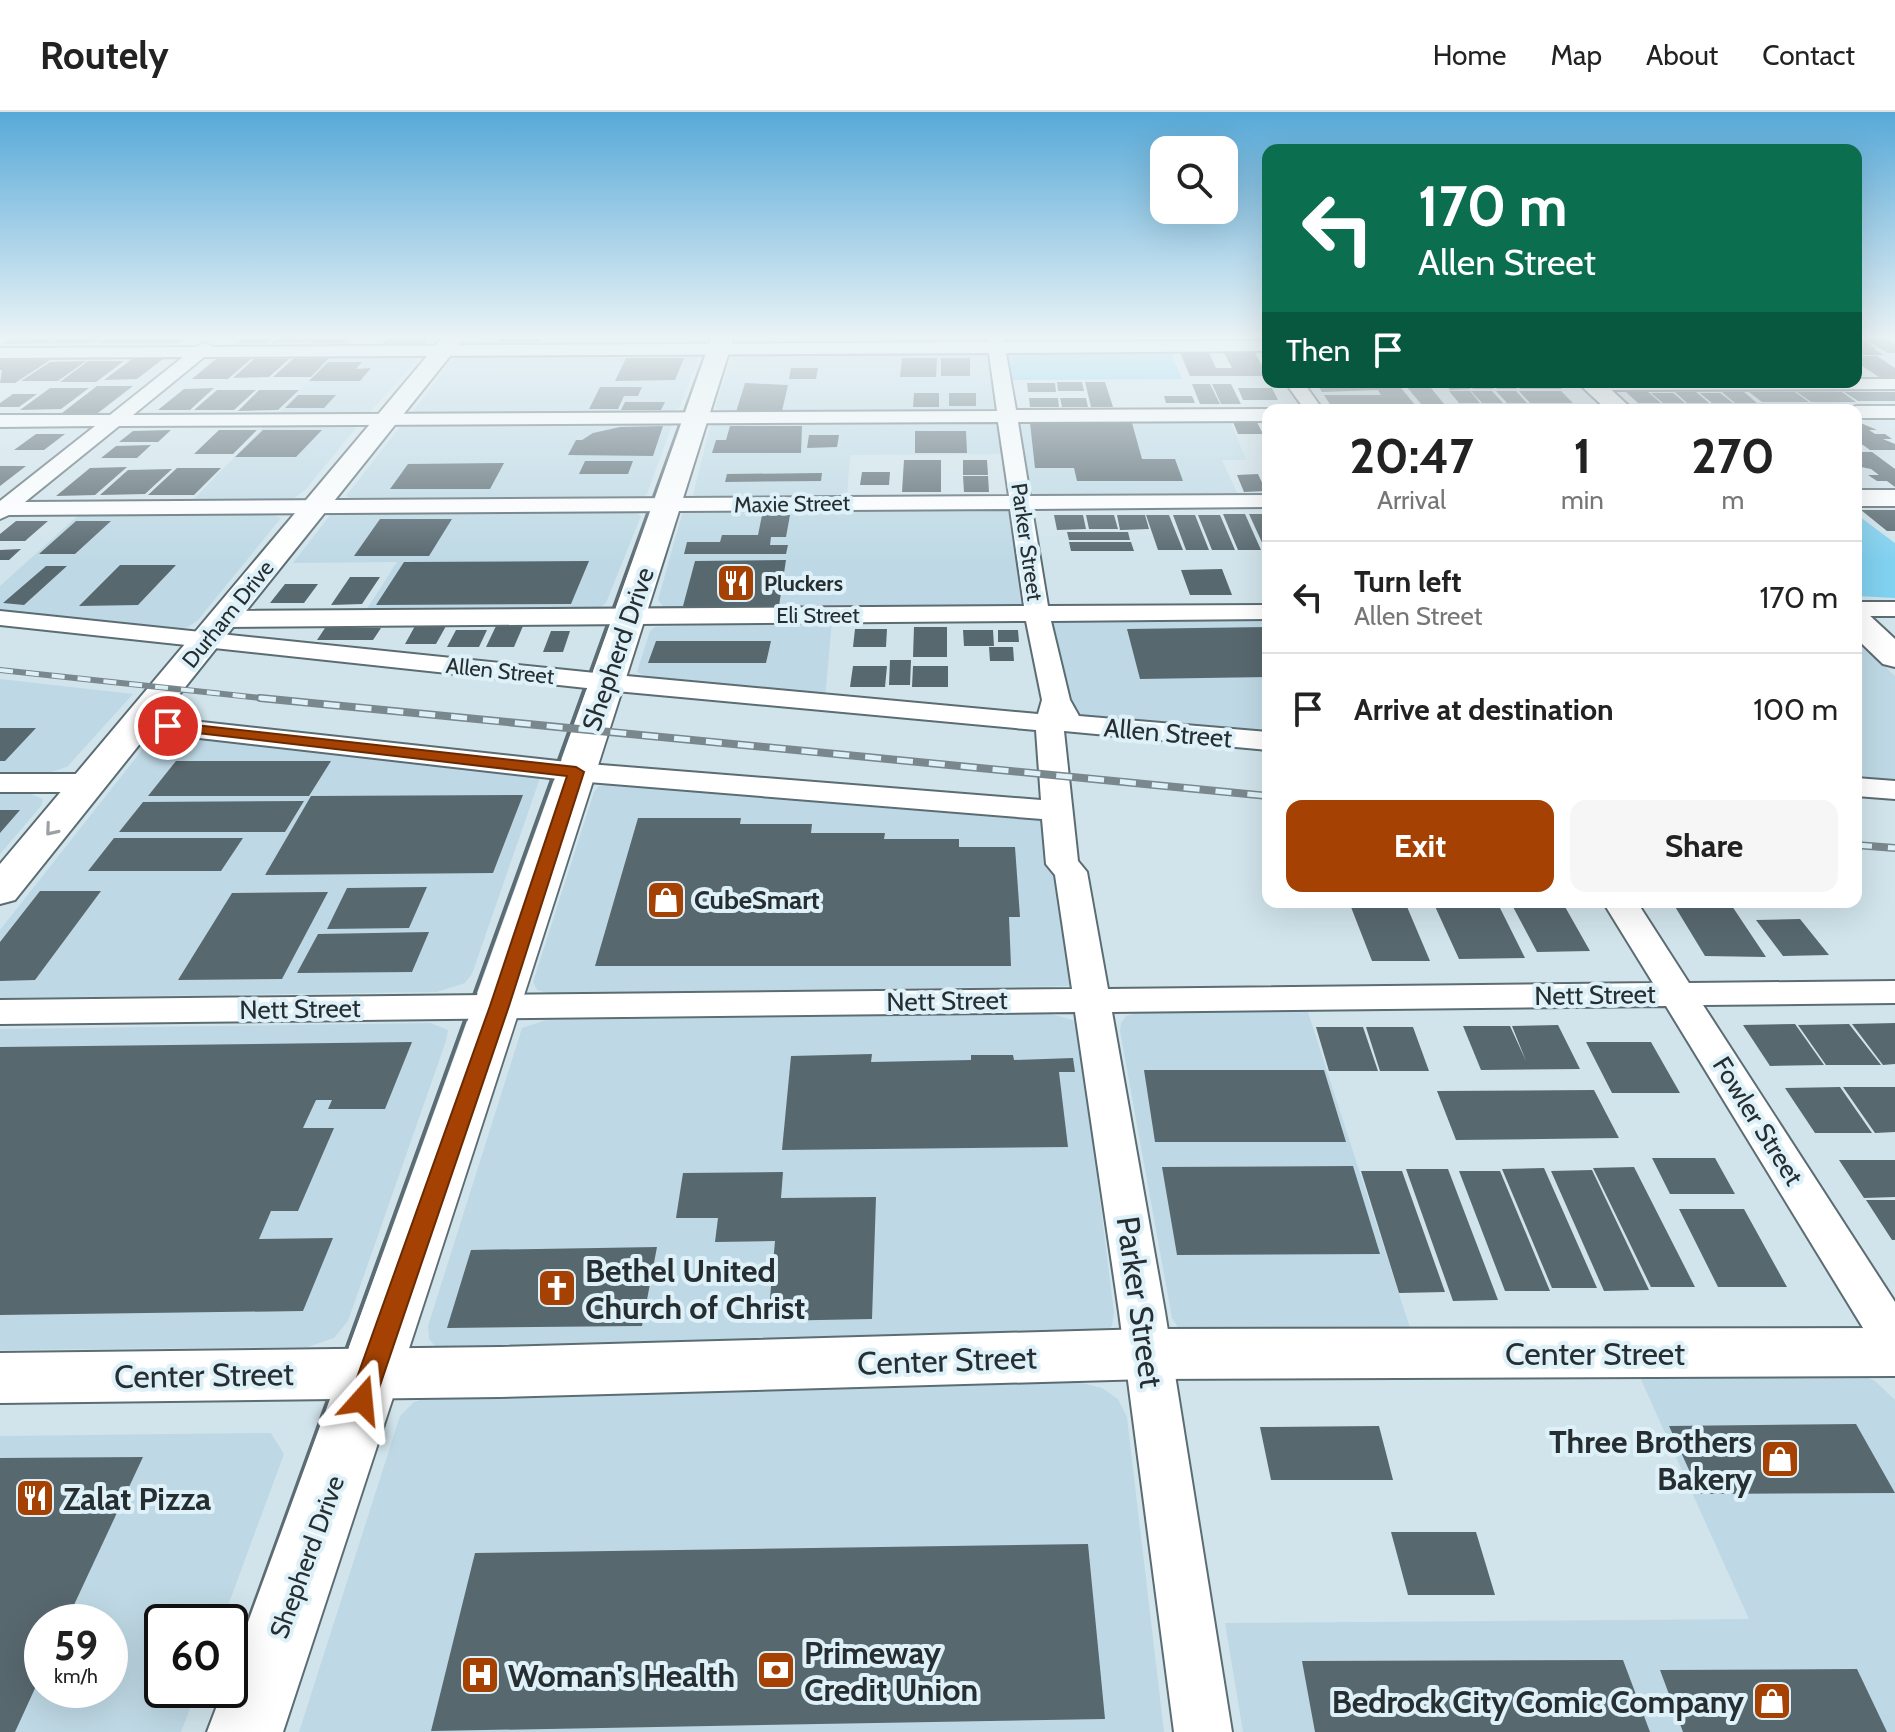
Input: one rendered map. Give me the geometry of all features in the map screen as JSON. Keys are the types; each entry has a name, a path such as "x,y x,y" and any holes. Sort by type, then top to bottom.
{"main road":[{"name":"Durham Drive","path":"0,891 393,412"},
{"name":"Shepherd Drive","path":"245,1732 499,1006 697,412"},
{"path":"1862,498 1895,498"},
{"path":"1862,626 1895,657"},
{"name":"Center Street","path":"0,1378 371,1374 1148,1354 1895,1352"}],"street":[{"path":"2,510 127,412"},
{"name":"Parker Street","path":"1008,412 1037,614 1084,863 1071,872"},
{"path":"1862,412 1895,412"},
{"path":"0,421 1262,415"},
{"name":"Maxie Street","path":"2,510 1262,501"},
{"path":"1862,609 1895,609"},
{"name":"Eli Street","path":"215,630 630,616 1262,612"},
{"name":"Allen Street","path":"0,618 215,630 598,702 1058,716 1262,740"},
{"name":"Parker Street","path":"1058,716 1058,811 1062,864 1071,872 1094,999 1203,1732"},
{"path":"138,723 576,772 1058,811"},
{"path":"0,783 89,783"},
{"path":"1862,787 1895,790"},
{"name":"Fowler Street","path":"1624,908 1895,1341"},
{"name":"Nett Street","path":"0,1012 1895,992"}],"shaded area":[{"path":"279,412 369,412 357,415 274,417"},
{"path":"412,412 673,412 414,415"},
{"path":"722,412 852,412 724,413"},
{"path":"1229,418 1246,460 1222,460 1239,497 1032,497 1029,492 1018,422"},
{"path":"1002,421 1006,454 850,455 847,498 704,499 693,495 710,427 720,422"},
{"path":"266,424 357,427 305,490 294,498 189,504"},
{"path":"406,424 672,425 647,494 641,498 355,500 346,496 399,428"},
{"path":"1006,509 1012,517 1026,607 665,609 658,600 682,514 689,510"},
{"path":"336,511 634,511 641,516 606,603 598,609 365,612 397,562 293,563"},
{"path":"82,512 265,512 281,518 198,620 188,627 177,630 0,614 0,586"},
{"path":"1862,518 1895,543 1895,598 1862,596"},
{"path":"1262,616 1262,734 1083,718 1070,709 1052,621 1058,618"},
{"path":"832,620 825,699 649,679 637,672 650,631 655,627"},
{"path":"1862,645 1895,676 1895,785 1862,782"},
{"path":"0,679 133,694 67,767 39,776 0,776"},
{"path":"171,735 533,774 540,778 472,974 465,983 437,992 0,998 0,930 146,745"},
{"path":"624,783 1038,818 1046,823 1071,986 550,994 537,990 533,982 594,792 599,786"},
{"path":"0,793 28,793 43,799 41,806 0,854"},
{"path":"1308,1012 1412,1334 1190,1335 1179,1329 1172,1318 1121,1023 1126,1016 1136,1013"},
{"path":"1052,1014 1076,1021 1079,1030 1114,1313 1112,1326 1105,1334 1095,1338 450,1348 435,1346 429,1339 428,1326 522,1028 546,1020"},
{"path":"431,1023 448,1030 446,1041 348,1321 334,1338 308,1347 0,1350 0,1029"},
{"path":"1856,1372 1875,1381 1895,1400 1895,1732 1243,1732 1225,1623 1749,1619 1638,1373"},
{"path":"1074,1381 1102,1388 1118,1399 1127,1417 1164,1732 299,1732 400,1416 414,1402 432,1396"},
{"path":"271,1433 284,1454 229,1604 144,1604 144,1708 190,1708 181,1732 0,1732 0,1436"}],"building":[{"path":"64,412 100,412 98,413"},
{"path":"1233,422 1257,422 1262,432 1262,434 1238,434"},
{"path":"1030,423 1132,423 1142,459 1175,459 1183,481 1077,481 1074,468 1035,468"},
{"path":"1862,424 1877,430 1869,430 1875,434 1885,434 1892,439 1883,439 1895,444 1895,450 1870,450 1862,444"},
{"path":"663,426 653,456 568,455 576,440 593,433 620,427"},
{"path":"730,426 802,426 801,453 712,453 716,440 726,440"},
{"path":"171,430 158,442 119,442 133,431"},
{"path":"219,430 257,430 233,454 194,454"},
{"path":"263,430 322,430 296,457 235,457"},
{"path":"915,431 966,431 967,453 915,453"},
{"path":"36,434 65,434 44,450 14,450"},
{"path":"809,435 839,435 837,447 807,448"},
{"path":"151,445 137,458 101,458 116,446"},
{"path":"1862,452 1872,452 1895,469 1895,487 1868,475 1879,475 1862,467"},
{"path":"904,460 941,460 941,492 902,492"},
{"path":"963,460 987,460 988,475 963,475"},
{"path":"585,461 633,461 628,474 579,474"},
{"path":"504,463 490,489 390,489 408,464"},
{"path":"0,466 26,466 0,486"},
{"path":"127,467 95,495 56,496 90,468"},
{"path":"177,468 221,468 194,495 148,495"},
{"path":"172,469 145,494 100,495 128,470"},
{"path":"862,472 890,472 889,485 860,485"},
{"path":"822,473 821,481 725,482 727,474"},
{"path":"1258,474 1262,491 1244,492 1237,475"},
{"path":"963,476 988,476 989,492 964,492"},
{"path":"1862,510 1895,510 1895,531 1887,531"},
{"path":"1223,514 1245,514 1261,550 1238,550"},
{"path":"1249,514 1262,514 1262,542"},
{"path":"762,515 790,515 786,537 771,537 770,545 788,545 786,554 684,554 687,542 720,542 722,535 758,535"},
{"path":"1054,515 1083,515 1086,529 1057,530"},
{"path":"1086,515 1114,515 1118,529 1089,529"},
{"path":"1117,515 1145,515 1149,529 1120,530"},
{"path":"1146,515 1169,515 1183,550 1158,550"},
{"path":"1173,515 1195,515 1209,550 1186,550"},
{"path":"1198,515 1220,515 1235,550 1212,550"},
{"path":"380,519 452,519 429,556 354,556"},
{"path":"16,521 48,521 25,541 0,541 0,534"},
{"path":"76,521 111,521 75,554 39,554"},
{"path":"1067,532 1128,532 1130,540 1069,540"},
{"path":"1069,542 1131,542 1134,551 1071,551"},
{"path":"21,549 9,560 0,560 0,550"},
{"name":"Pluckers","path":"786,560 779,606 683,606 695,561"},
{"path":"589,561 571,604 376,605 404,562"},
{"path":"120,565 176,565 138,605 79,606"},
{"path":"46,566 67,566 24,605 3,603"},
{"path":"1222,569 1232,595 1190,595 1181,570"},
{"path":"350,577 380,577 362,604 331,605"},
{"path":"285,584 318,584 304,603 270,603"},
{"path":"415,626 446,626 436,644 405,644"},
{"path":"496,626 523,626 514,647 486,647"},
{"path":"914,627 947,627 947,657 913,657"},
{"path":"1262,627 1262,677 1140,679 1127,629"},
{"path":"325,628 381,628 373,640 317,640"},
{"path":"855,629 887,629 886,647 853,647"},
{"path":"456,630 487,630 479,647 447,647"},
{"path":"963,630 993,630 994,646 964,646"},
{"path":"998,630 1018,630 1019,642 998,642"},
{"path":"551,631 570,631 563,652 543,652"},
{"path":"656,641 771,641 766,663 648,663"},
{"path":"989,647 1013,647 1014,661 990,661"},
{"path":"890,660 911,660 910,685 889,685"},
{"path":"853,666 887,666 885,687 850,687"},
{"path":"913,666 948,666 948,687 912,687"},
{"path":"0,728 36,728 5,761 0,761"},
{"path":"176,761 331,761 309,796 148,796"},
{"path":"523,795 493,873 265,875 311,796"},
{"path":"304,801 285,832 119,832 143,802"},
{"path":"0,810 20,810 0,833"},
{"path":"638,818 741,818 740,824 812,824 811,833 885,833 884,839 959,839 959,847 1015,847 1020,917 1009,917 1011,966 595,966"},
{"path":"114,838 243,838 221,871 88,871"},
{"path":"427,887 409,928 327,929 347,888"},
{"path":"40,891 101,891 35,980 0,981 0,942"},
{"path":"328,892 282,979 178,980 232,893"},
{"path":"1351,908 1408,908 1430,961 1372,961"},
{"path":"1436,908 1500,908 1525,958 1459,959"},
{"path":"1514,908 1566,908 1590,951 1537,952"},
{"path":"1676,908 1733,908 1766,957 1705,956"},
{"path":"1800,919 1829,955 1783,956 1756,920"},
{"path":"429,932 412,972 297,973 318,934"},
{"path":"1895,1023 1895,1064 1883,1065 1852,1024"},
{"path":"1795,1024 1824,1065 1770,1066 1743,1025"},
{"path":"1849,1024 1881,1065 1826,1065 1798,1025"},
{"path":"1558,1025 1580,1069 1481,1070 1463,1026 1510,1026 1526,1061 1512,1026"},
{"path":"1316,1027 1363,1027 1378,1071 1329,1071"},
{"path":"1366,1027 1413,1027 1429,1071 1380,1071"},
{"path":"412,1042 385,1109 328,1109 332,1100 316,1100 303,1128 334,1128 298,1211 271,1211 259,1239 333,1238 303,1311 0,1315 0,1047"},
{"path":"1586,1042 1651,1042 1680,1093 1612,1093"},
{"path":"872,1054 871,1062 971,1060 971,1055 1013,1055 1014,1060 1073,1058 1075,1072 1059,1072 1068,1147 782,1150 791,1056"},
{"path":"1144,1070 1324,1070 1346,1142 1155,1142"},
{"path":"1840,1087 1872,1133 1815,1133 1785,1088"},
{"path":"1843,1087 1895,1087 1895,1132 1875,1133"},
{"path":"1594,1090 1619,1138 1456,1140 1437,1091"},
{"path":"1652,1158 1715,1158 1735,1194 1670,1194"},
{"path":"1839,1160 1895,1160 1895,1197 1864,1198"},
{"path":"1353,1166 1380,1254 1177,1255 1162,1167"},
{"path":"1634,1167 1695,1287 1651,1287 1593,1168"},
{"path":"1544,1168 1597,1288 1552,1288 1502,1169"},
{"path":"1406,1169 1448,1169 1498,1300 1453,1301"},
{"path":"1592,1170 1649,1290 1604,1291 1551,1171"},
{"path":"1361,1171 1402,1171 1445,1292 1399,1293"},
{"path":"1459,1171 1500,1171 1550,1291 1505,1291"},
{"path":"783,1172 781,1198 876,1197 872,1319 768,1321 775,1241 715,1242 718,1218 676,1218 683,1173"},
{"path":"1866,1200 1895,1200 1895,1240 1892,1240"},
{"path":"1679,1209 1744,1209 1787,1287 1718,1287"},
{"path":"657,1247 642,1326 447,1328 471,1250"},
{"name":"Three Brothers Bakery","path":"1856,1424 1895,1493 1700,1494 1669,1426"},
{"path":"1379,1426 1393,1480 1271,1480 1260,1427"},
{"path":"143,1457 74,1604 24,1604 26,1708 15,1732 0,1732 0,1458"},
{"path":"1391,1532 1476,1532 1495,1595 1408,1595"},
{"path":"1088,1544 1105,1719 431,1731 475,1553"},
{"path":"1623,1660 1650,1732 1315,1732 1302,1661"},
{"name":"Bedrock City Comic Company","path":"1857,1669 1887,1732 1683,1732 1660,1670"}],"railway":[{"path":"0,670 264,698"},
{"path":"260,698 264,698"},
{"path":"264,698 1262,795"},
{"path":"264,698 279,700"},
{"path":"1862,845 1895,848"}],"place":[{"name":"Pluckers","path":"736,583"},
{"name":"CubeSmart","path":"666,900"},
{"name":"Bethel United Church of Christ","path":"557,1288"},
{"name":"Three Brothers Bakery","path":"1780,1459"},
{"name":"Zalat Pizza","path":"35,1498"},
{"name":"Primeway Credit Union","path":"776,1670"},
{"name":"Woman's Health","path":"480,1675"},
{"name":"Bedrock City Comic Company","path":"1772,1701"}],"route":[{"path":"168,726 576,772 499,1006 362,1400"}]}
